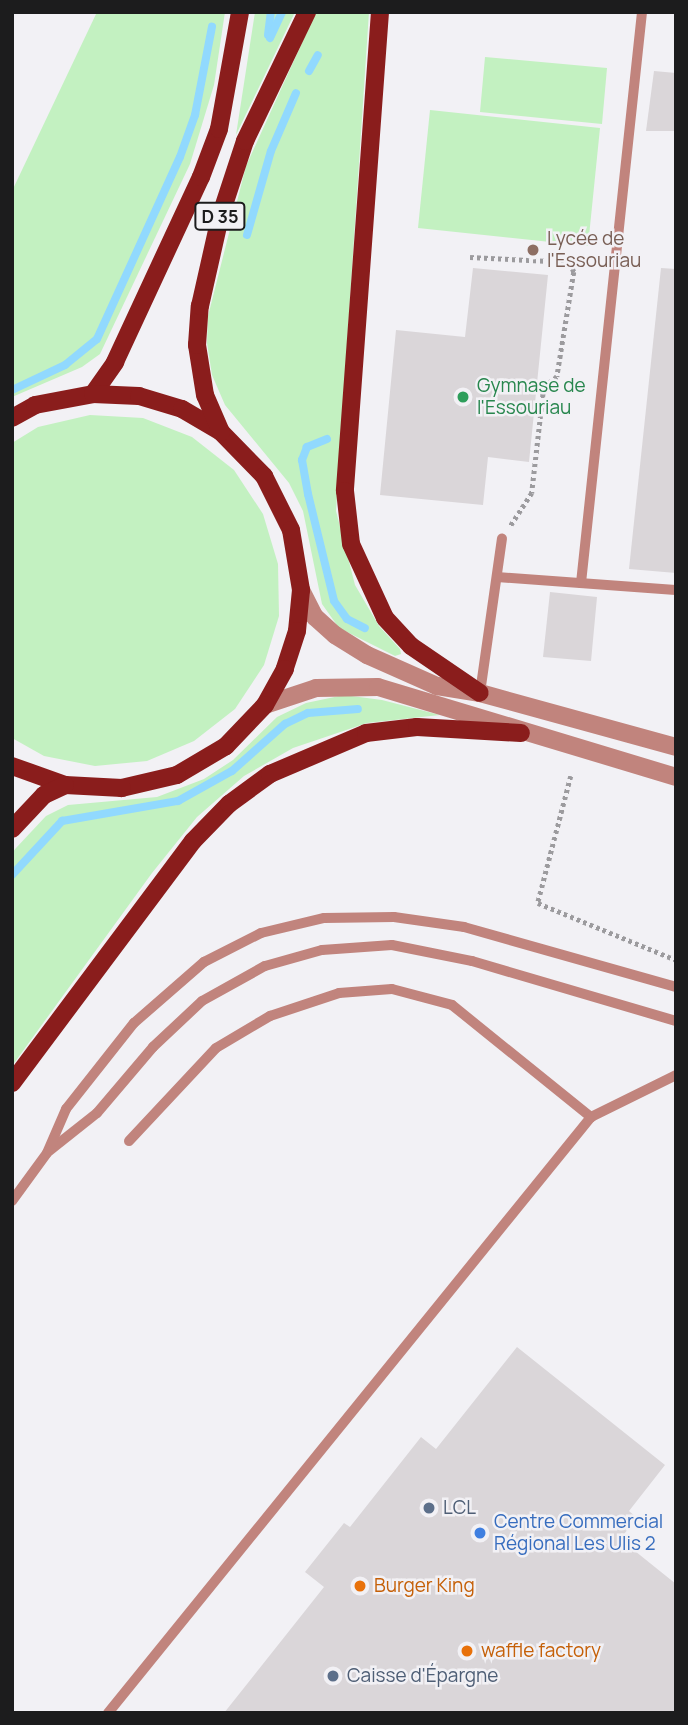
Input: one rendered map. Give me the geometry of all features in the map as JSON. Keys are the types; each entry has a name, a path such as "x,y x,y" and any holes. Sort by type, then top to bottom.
{"main road":[{"name":"D 35","path":"93,394 121,350 201,177 219,129 240,12"},
{"name":"D 35","path":"221,432 205,395 197,345 200,306 220,217 245,141 307,12"},
{"path":"380,12 345,491 351,544 385,618 420,653 481,693"},
{"path":"12,418 35,405 93,394 139,396 171,406 221,432 264,476 292,530 301,590 293,643 265,705 226,746 177,775 122,788 65,785 12,766"},
{"path":"12,1083 193,841 229,804 270,774 366,733 417,727 521,733"},
{"path":"12,829 44,794 65,785"}],"street":[{"path":"301,590 314,617 367,655 437,685 481,693 676,747"},
{"path":"265,705 316,688 378,687 488,718 521,733 676,777"}],"lane":[{"path":"581,583 642,12"},
{"path":"481,693 502,539"},
{"path":"497,577 676,590"},
{"path":"12,1201 47,1153 66,1109 134,1023 204,962 261,933 324,918 394,917 464,927 676,987"},
{"path":"47,1153 97,1113 153,1047 202,1001 265,966 322,950 392,945 472,961 676,1021"},
{"path":"129,1141 216,1048 270,1016 339,993 392,989 452,1005 591,1117"},
{"path":"108,1713 591,1117 676,1075"}],"path":[{"path":"470,257 570,262 574,272 556,377 544,387 532,493 502,539"},
{"path":"571,776 538,903 676,960"}],"green space":[{"path":"97,12 225,12 214,85 190,164 100,354 82,367 12,397 12,191"},
{"path":"255,12 295,12 236,135"},
{"path":"316,12 369,12 336,511 355,585 379,626 400,649 401,654 395,656 339,628 322,604 303,511 289,483 225,405 212,375 207,343 208,316 246,166"},
{"path":"485,57 607,68 602,124 480,112"},
{"path":"430,110 600,128 588,246 418,228"},
{"path":"90,415 143,418 192,437 234,470 263,514 278,564 279,616 264,665 235,709 194,741 147,761 95,766 44,756 12,738 12,443 38,427"},
{"path":"344,695 382,700 440,715 367,723 293,748 244,776 197,817 152,873 12,1066 12,853 16,848 46,816 68,805 157,797 204,779 233,760 277,717 306,703"}],"building":[{"path":"654,71 676,73 676,131 646,131"},
{"name":"Gymnase de l'Essouriau","path":"473,268 548,275 529,462 488,457 483,505 380,495 396,330 465,337"},
{"path":"661,268 676,269 676,573 629,569"},
{"path":"550,592 597,597 591,661 543,657"},
{"name":"Centre Commercial Régional Les Ulis 2","path":"517,1347 665,1465 629,1511 637,1518 620,1539 676,1584 676,1713 224,1713 324,1587 305,1572 344,1523 350,1527 421,1437 436,1449"}],"waterway":[{"path":"268,35 271,12"},
{"path":"270,38 282,12"},
{"path":"12,390 65,365 97,339 180,157 195,115 212,27"},
{"path":"309,71 318,55"},
{"path":"247,235 271,151 296,93"},
{"path":"327,439 307,447 302,460 308,494 334,601 347,619 365,628"},
{"path":"12,875 62,821 178,801 232,771 285,724 308,713 358,709"}],"place":[{"name":"Lycée de l'Essouriau","path":"533,250"},
{"name":"Gymnase de l'Essouriau","path":"463,397"},
{"name":"LCL","path":"429,1508"},
{"name":"Centre Commercial Régional Les Ulis 2","path":"480,1533"},
{"name":"Burger King","path":"360,1586"},
{"name":"waffle factory","path":"467,1651"},
{"name":"Caisse d'Épargne","path":"333,1676"}]}
